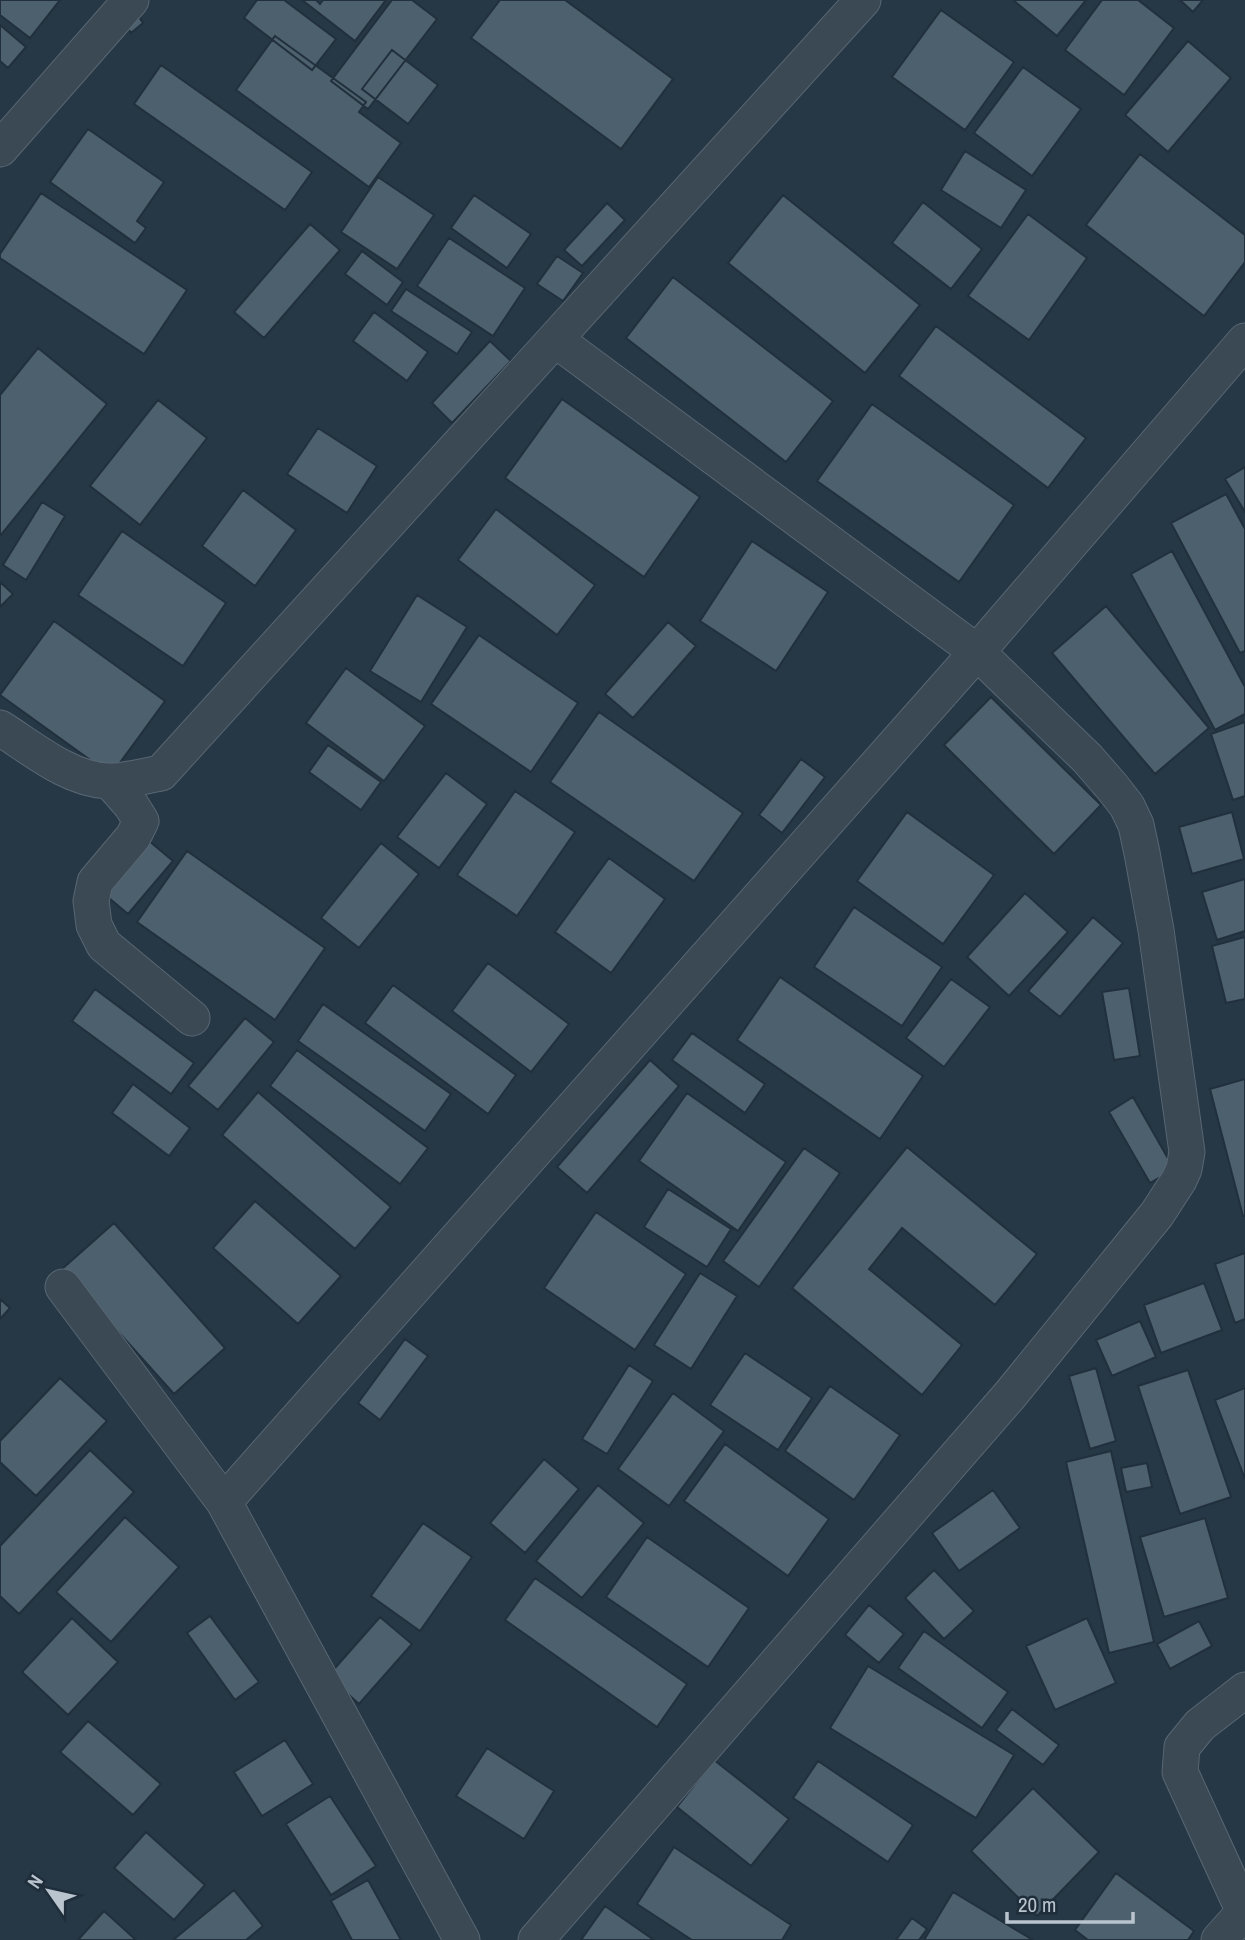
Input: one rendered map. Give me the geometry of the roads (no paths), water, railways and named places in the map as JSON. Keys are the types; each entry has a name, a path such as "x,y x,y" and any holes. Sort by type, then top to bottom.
{"street":[{"path":"0,149 131,0"},
{"path":"0,728 74,773 92,779 110,782 161,773 863,0"},
{"path":"536,1940 1010,1395 1157,1214 1184,1169 1187,1152 1156,930 1136,825 1126,806 1087,758 976,652 556,340"},
{"path":"223,1502 976,652 1245,341"},
{"path":"110,782 131,805 141,821 133,837 96,882 91,901 94,925 104,945 192,1018"},
{"path":"63,1287 223,1502 461,1940"},
{"path":"1219,1940 1245,1913 1180,1772 1182,1747 1200,1725 1245,1690"}]}
